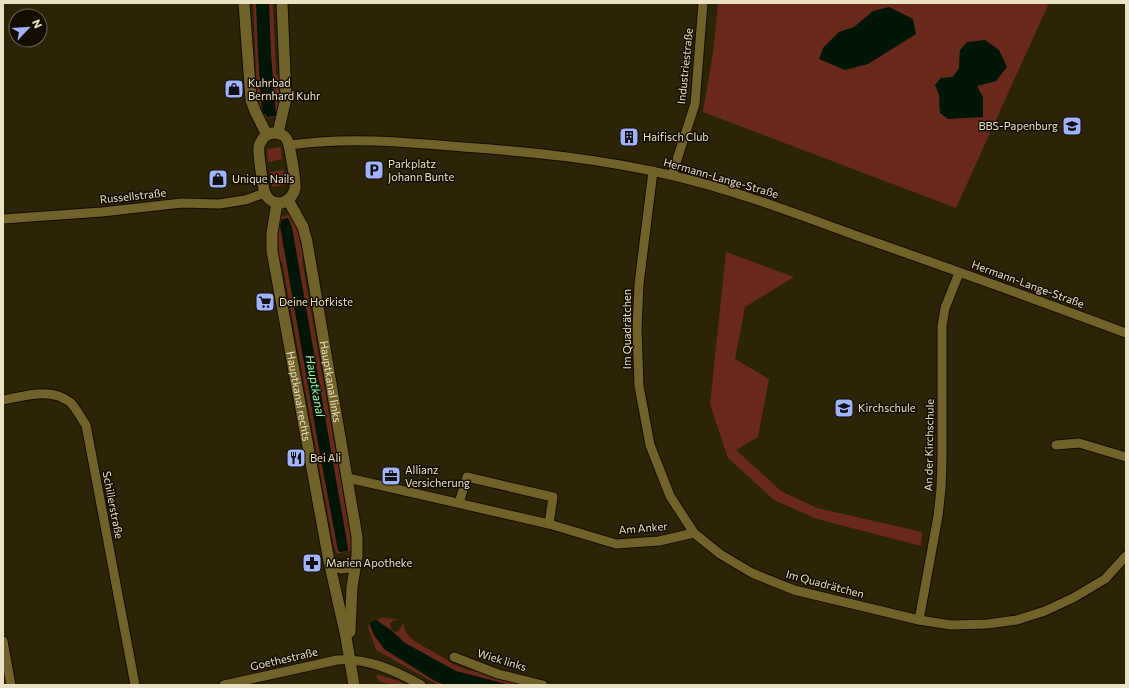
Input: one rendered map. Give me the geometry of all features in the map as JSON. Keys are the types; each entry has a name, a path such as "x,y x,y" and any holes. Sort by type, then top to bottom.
{"street":[{"path":"244,3 252,100 255,111 267,135"},
{"path":"278,133 286,98 282,3"},
{"name":"Industriestraße","path":"672,175 694,104 703,3"},
{"path":"282,202 270,200 265,193 259,147 261,140 272,133 278,133 286,137 290,145"},
{"name":"Hermann-Lange-Straße","path":"290,145 327,140 387,140 511,150 613,163 672,175 768,204 1126,333"},
{"name":"Hauptkanal rechts","path":"290,145 295,188 292,196 282,202 272,233 272,250 329,561 350,659"},
{"name":"Im Quadrätchen","path":"653,171 639,284 637,328 639,386 650,445 670,496 694,533 720,554 752,573 794,590 919,620 951,625 987,624 1017,620 1045,611 1073,598 1105,579 1126,556"},
{"name":"Russellstraße","path":"3,219 102,212 182,203 219,204 245,200 265,193"},
{"name":"Hauptkanal links","path":"282,202 302,227 307,242 358,537 350,615 350,659"},
{"name":"An der Kirchschule","path":"919,620 938,516 942,458 942,326 945,308 960,273"},
{"name":"Schillerstraße","path":"3,400 38,393 56,395 70,403 86,425 135,685"},
{"path":"1056,445 1079,443 1126,457"},
{"path":"459,503 467,477 553,497 549,524"},
{"name":"Am Anker","path":"348,478 549,524 616,544 659,541 694,533"},
{"path":"329,561 341,568 356,566"},
{"path":"3,641 11,685"},
{"name":"Wiek links","path":"454,657 498,674 543,685"},
{"path":"350,659 354,685"},
{"name":"Goethestraße","path":"224,685 337,660 350,659 373,663 385,667 421,685"}],"shaded area":[{"path":"253,3 273,3 276,74 282,79 283,90 279,116 261,119 253,97 257,91"},
{"path":"718,3 1049,3 956,208 703,112 713,53","holes":["854,27 823,48 839,32","960,50 996,81 977,86 940,113 939,95 941,78 953,77 959,68"]},
{"path":"281,147 282,159 268,162 267,149"},
{"path":"284,170 286,185 272,187 270,172"},
{"path":"293,214 306,253 302,260 353,549 337,554 332,537 282,262 277,258 276,231 279,217"},
{"path":"726,252 794,277 745,307 735,359 769,379 758,437 736,450 781,491 817,508 922,532 921,546 817,519 774,500 728,458 710,404"},
{"path":"381,618 399,619 390,623 391,629 395,632 399,631 403,623 406,633 414,641 453,664 465,669 533,685 438,685 376,650 368,627 369,623"},
{"path":"379,675 407,685 380,682 376,676"}],"water":[{"path":"256,3 269,3 275,116 267,117 262,113"},
{"path":"889,7 913,19 916,34 868,64 845,70 819,59 823,48 839,32 854,27 873,11"},
{"path":"985,40 999,50 1007,67 996,81 977,86 983,97 983,117 948,119 940,113 939,95 935,85 941,78 953,77 959,68 960,50 967,42"},
{"name":"Hauptkanal","path":"288,218 292,227 348,551 338,551 319,449 280,226 282,219"},
{"path":"376,620 391,630 405,643 456,671 510,685 445,685 435,681 384,649 374,635 369,623"}],"place":[{"name":"Kuhrbad Bernhard Kuhr","path":"234,89"},
{"name":"BBS-Papenburg","path":"1072,126"},
{"name":"Haifisch Club","path":"629,137"},
{"name":"Parkplatz Johann Bunte","path":"374,170"},
{"name":"Unique Nails","path":"218,179"},
{"name":"Deine Hofkiste","path":"265,302"},
{"name":"Kirchschule","path":"844,408"},
{"name":"Bei Ali","path":"296,458"},
{"name":"Allianz Versicherung","path":"391,476"},
{"name":"Marien Apotheke","path":"312,563"}]}
